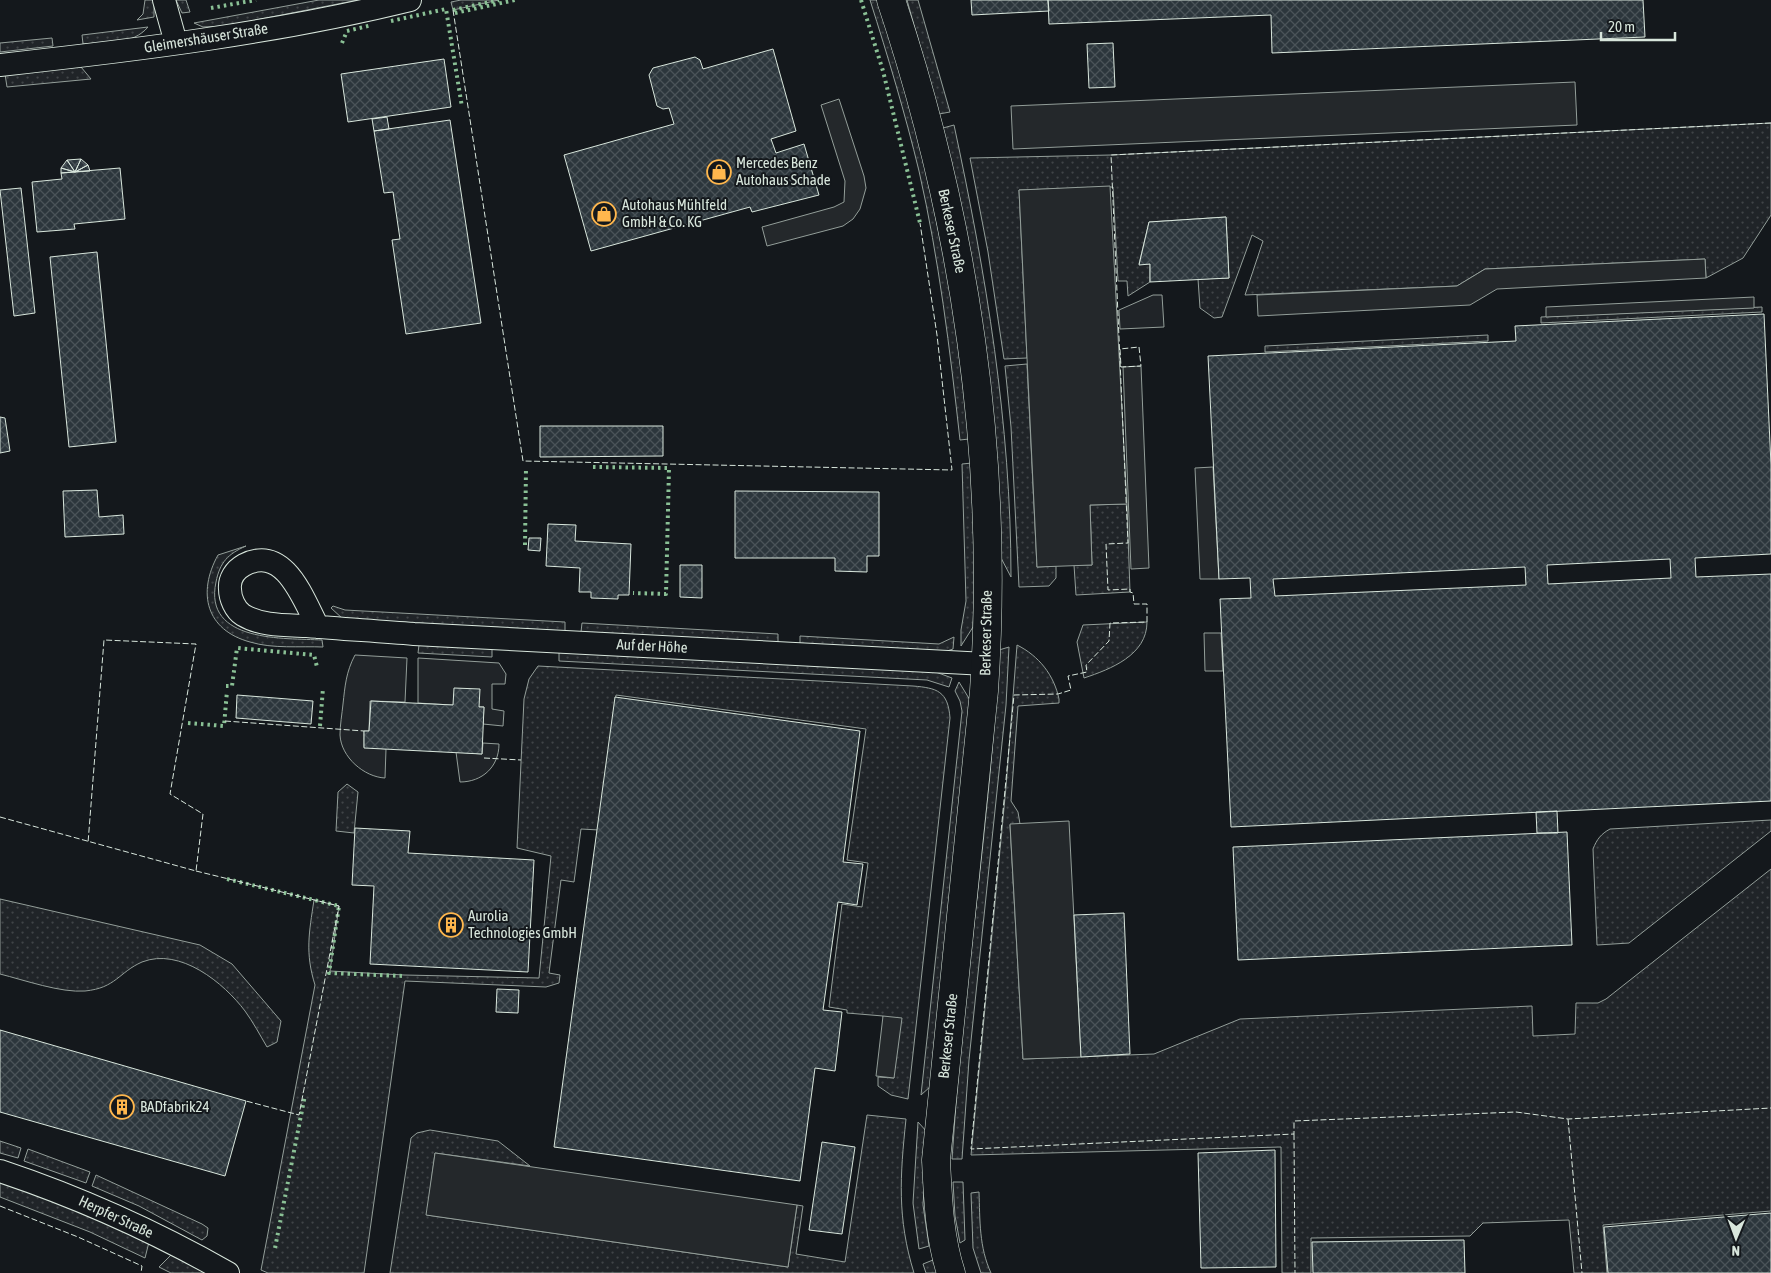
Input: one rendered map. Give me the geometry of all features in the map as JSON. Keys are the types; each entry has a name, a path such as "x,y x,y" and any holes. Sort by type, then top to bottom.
{"main road":[{"name":"Berkeser Straße","path":"891,0 929,131 968,304 976,370 987,545 986,664 936,1160 937,1194 944,1252 951,1273"}],"street":[{"path":"164,0 176,43"},
{"name":"Gleimershäuser Straße","path":"0,65 176,43 316,21 410,0"},
{"name":"Auf der Höhe","path":"318,627 986,664"},
{"name":"Herpfer Straße","path":"0,1171 110,1212 228,1273"}],"shaded area":[{"path":"145,0 154,0 154,17 137,20 143,14"},
{"path":"176,0 186,0 190,12 182,13"},
{"path":"319,0 358,0 225,26 203,27 194,23"},
{"path":"461,0 499,0 453,10 451,2"},
{"path":"870,0 881,0 916,121 954,307 969,439 960,440 938,271 919,171 896,85"},
{"path":"907,0 918,0 950,112 939,114"},
{"path":"148,27 142,33 127,40 83,44 82,35"},
{"path":"52,38 53,46 0,52 0,43"},
{"path":"81,67 91,79 7,87 5,74"},
{"path":"1575,82 1577,125 1013,149 1011,106"},
{"path":"839,99 864,176 866,188 860,209 853,219 843,226 767,246 762,227 834,207 844,202 845,181 821,105"},
{"path":"1771,123 1771,215 1743,258 1706,278 1705,259 1485,269 1457,286 1245,295 1263,241 1252,235 1222,317 1214,318 1200,308 1198,279 1229,278 1226,217 1149,222 1139,264 1150,264 1150,282 1128,296 1127,281 1118,281 1113,187 1019,190 1027,358 1004,359 988,252 970,158 1111,155"},
{"path":"954,125 986,293 994,349 1007,463 1011,577 1000,556 985,356 975,280 943,128"},
{"path":"1110,186 1127,504 1090,505 1092,565 1037,567 1019,190"},
{"path":"1705,259 1706,278 1497,289 1470,305 1258,316 1257,295 1457,286 1485,269"},
{"path":"1153,295 1162,295 1164,327 1120,329 1119,310"},
{"path":"1754,297 1754,308 1546,317 1546,307"},
{"path":"1762,307 1762,312 1541,323 1541,317"},
{"path":"1488,335 1488,341 1265,352 1265,346"},
{"path":"1027,364 1037,567 1056,566 1056,578 1049,586 1019,587 1011,427 1005,366"},
{"path":"1141,366 1149,568 1131,569 1123,367"},
{"path":"972,463 976,549 973,627 961,646 961,630 966,601 962,464"},
{"path":"1213,467 1219,579 1200,579 1195,468"},
{"path":"1127,504 1130,592 1076,595 1074,565 1092,565 1090,505"},
{"path":"246,546 234,552 220,569 216,582 215,602 222,617 234,627 250,633 288,639 322,640 323,647 277,646 250,642 223,629 215,619 207,596 212,569 218,555"},
{"path":"333,606 345,610 565,622 565,631 343,619 331,608"},
{"path":"1147,622 1145,634 1134,652 1116,665 1084,678 1077,642 1083,625"},
{"path":"582,623 778,634 778,643 581,632"},
{"path":"1204,633 1221,633 1223,671 1205,671"},
{"path":"800,636 939,644 954,637 953,649 944,652 800,644"},
{"path":"419,645 492,648 492,657 418,653"},
{"path":"1017,645 1025,649 1044,667 1057,690 1059,699 1059,703 1018,706 1011,801 1018,812 1020,824 1010,825 1023,1059 1154,1054 1240,1019 1532,1006 1533,1036 1575,1034 1576,1003 1598,1003 1606,999 1771,869 1771,1211 1603,1225 1607,1273 1574,1273 1569,1220 1483,1223 1470,1236 1311,1238 1311,1273 1282,1273 1281,1147 971,1155 1006,787"},
{"path":"1009,647 1006,705 969,1060 962,1159 952,1159 962,1032 990,777 999,650"},
{"path":"559,652 933,671 952,678 949,687 927,680 559,661"},
{"path":"355,655 407,658 405,702 370,701 369,731 364,731 364,747 386,749 385,778 377,777 362,770 349,758 341,743 340,727 345,685"},
{"path":"418,658 499,663 506,674 505,684 492,684 492,709 504,711 503,726 483,724 484,707 418,703"},
{"path":"538,666 913,686 935,690 944,697 949,709 950,718 908,1099 891,1095 878,1086 878,1077 894,1078 883,1016 847,1013 847,1010 829,1007 842,904 862,907 868,863 847,860 866,729 616,695 599,830 581,829 574,882 561,880 549,973 560,975 559,983 546,987 405,981 364,1273 268,1273 261,1270 315,985 309,953 309,933 314,900 339,906 330,971 404,975 539,978 551,856 517,848 524,699 529,679"},
{"path":"959,682 970,700 931,1086 921,1095 962,711 955,691"},
{"path":"483,743 499,744 496,760 488,772 482,776 460,782 456,752 482,754"},
{"path":"347,784 358,792 354,833 336,831 338,792"},
{"path":"1771,820 1771,831 1629,943 1597,945 1593,849 1604,833 1610,829"},
{"path":"1069,821 1081,1057 1023,1059 1010,824"},
{"path":"0,899 200,945 232,964 281,1021 277,1042 267,1047 245,1011 213,979 200,970 171,959 156,959 142,962 104,987 85,991 54,988 0,974"},
{"path":"883,1016 902,1018 894,1078 876,1076"},
{"path":"867,1115 906,1119 901,1197 905,1234 914,1273 390,1273 411,1138 417,1133 430,1130 498,1141 530,1166 435,1153 427,1215 788,1267 797,1205 803,1206 796,1254 845,1262"},
{"path":"918,1122 928,1133 923,1205 929,1246 919,1249 913,1203"},
{"path":"0,1141 21,1148 18,1158 0,1153"},
{"path":"28,1149 90,1172 86,1183 24,1161"},
{"path":"435,1153 797,1205 788,1267 426,1215"},
{"path":"96,1175 202,1224 208,1228 207,1236 202,1240 139,1206 92,1186"},
{"path":"0,1182 82,1212 149,1242 145,1258 90,1232 0,1197"},
{"path":"953,1182 963,1182 965,1240 960,1243 955,1216"},
{"path":"979,1192 982,1243 991,1273 981,1273 973,1248 971,1193"},
{"path":"171,1255 207,1273 171,1273 159,1267"},
{"path":"933,1260 938,1273 926,1273 923,1264"}],"building":[{"path":"971,0 1048,0 1049,11 972,15"},
{"path":"1048,0 1643,0 1645,37 1272,53 1271,15 1049,24"},
{"path":"1113,43 1115,87 1089,88 1087,44"},
{"path":"773,49 796,131 771,139 776,153 804,144 819,195 752,212 750,207 591,251 564,155 674,124 669,108 663,109 657,106 649,75 653,68 695,57 700,60 703,69"},
{"path":"444,59 451,107 348,122 341,74"},
{"path":"387,117 389,129 374,131 372,119"},
{"path":"450,120 481,323 406,334 392,240 400,239 393,192 384,193 374,131"},
{"path":"81,159 88,165 75,172"},
{"path":"81,159 75,172 67,160"},
{"path":"67,160 75,172 61,168"},
{"path":"88,165 90,171 75,172"},
{"path":"61,168 75,172 61,173"},
{"path":"120,168 125,219 74,224 75,229 37,232 32,182 62,179 61,173"},
{"path":"21,188 35,313 14,316 0,190"},
{"path":"1226,217 1229,278 1150,282 1150,264 1139,265 1149,222"},
{"path":"97,252 116,442 69,447 50,257"},
{"path":"1764,314 1771,465 1771,554 1695,558 1696,577 1771,574 1771,801 1231,827 1220,599 1251,598 1250,578 1219,579 1208,356 1516,341 1515,326","holes":["1670,559 1671,578 1548,584 1547,565","1525,567 1526,585 1275,596 1273,579"]},
{"path":"0,417 5,418 10,451 0,453"},
{"path":"540,426 663,426 663,456 540,457"},
{"path":"97,490 99,517 123,515 124,534 65,537 63,491"},
{"path":"735,491 879,492 879,556 867,556 867,572 835,571 835,558 735,558"},
{"path":"548,524 576,525 575,541 631,544 629,595 618,595 618,599 591,598 591,592 579,592 580,568 546,566"},
{"path":"529,538 541,538 540,551 528,550"},
{"path":"680,565 702,565 702,598 680,597"},
{"path":"454,688 480,689 479,707 484,707 482,754 364,748 364,731 369,731 371,701 453,705"},
{"path":"237,695 313,701 311,724 236,718"},
{"path":"615,697 860,731 843,862 863,864 857,905 838,902 823,1010 842,1012 835,1071 815,1068 800,1181 554,1147"},
{"path":"1557,811 1558,833 1537,833 1536,812"},
{"name":"Aurolia Technologies GmbH","path":"355,828 410,831 408,853 534,860 528,972 370,964 374,886 352,885"},
{"path":"1567,832 1572,945 1238,960 1233,847"},
{"path":"1124,913 1130,1054 1081,1057 1074,915"},
{"path":"497,989 519,990 518,1013 496,1012"},
{"name":"BADfabrik24","path":"0,1030 246,1101 225,1176 0,1112"},
{"path":"822,1142 855,1147 842,1234 809,1230"},
{"path":"1275,1150 1276,1267 1201,1268 1198,1153"},
{"path":"1771,1213 1771,1273 1608,1273 1604,1227"},
{"path":"1464,1240 1465,1273 1313,1273 1312,1242"}],"hedge":[{"path":"211,8 256,0"},
{"path":"453,10 499,0"},
{"path":"455,13 515,0"},
{"path":"861,0 883,71 920,223"},
{"path":"391,21 446,9 462,107"},
{"path":"342,43 347,31 372,25"},
{"path":"525,545 526,467"},
{"path":"593,467 669,468 666,594 633,593"},
{"path":"226,686 232,686 237,648 314,655 317,667"},
{"path":"320,726 323,688"},
{"path":"188,723 224,726 227,691"},
{"path":"227,879 339,906 329,973 403,976"},
{"path":"275,1248 305,1095"}],"fence":[{"path":"453,10 523,461 952,470 937,335 920,223"},
{"path":"1771,123 1111,155 1128,543 1106,544 1108,590 1130,589 1130,592 1133,593 1134,604 1147,604 1147,622 1110,623 1109,641 1086,665 1087,672 1068,676 1071,690 1058,694 1014,695 971,1149 1294,1134 1294,1121 1516,1112 1568,1119 1771,1108"},
{"path":"1139,347 1141,366 1121,367 1120,349 1139,347"},
{"path":"0,817 196,871 203,814 170,794 196,644 104,640 88,843"},
{"path":"225,721 364,731"},
{"path":"484,758 521,760"},
{"path":"196,871 339,906 299,1115 246,1101"},
{"path":"1568,1119 1582,1273"},
{"path":"1294,1134 1295,1273"},
{"path":"0,1206 78,1237 142,1266 141,1273"}],"place":[{"name":"Mercedes Benz Autohaus Schade","path":"719,172"},
{"name":"Autohaus Mühlfeld GmbH & Co. KG","path":"604,214"},
{"name":"Aurolia Technologies GmbH","path":"451,925"},
{"name":"BADfabrik24","path":"122,1107"}]}
